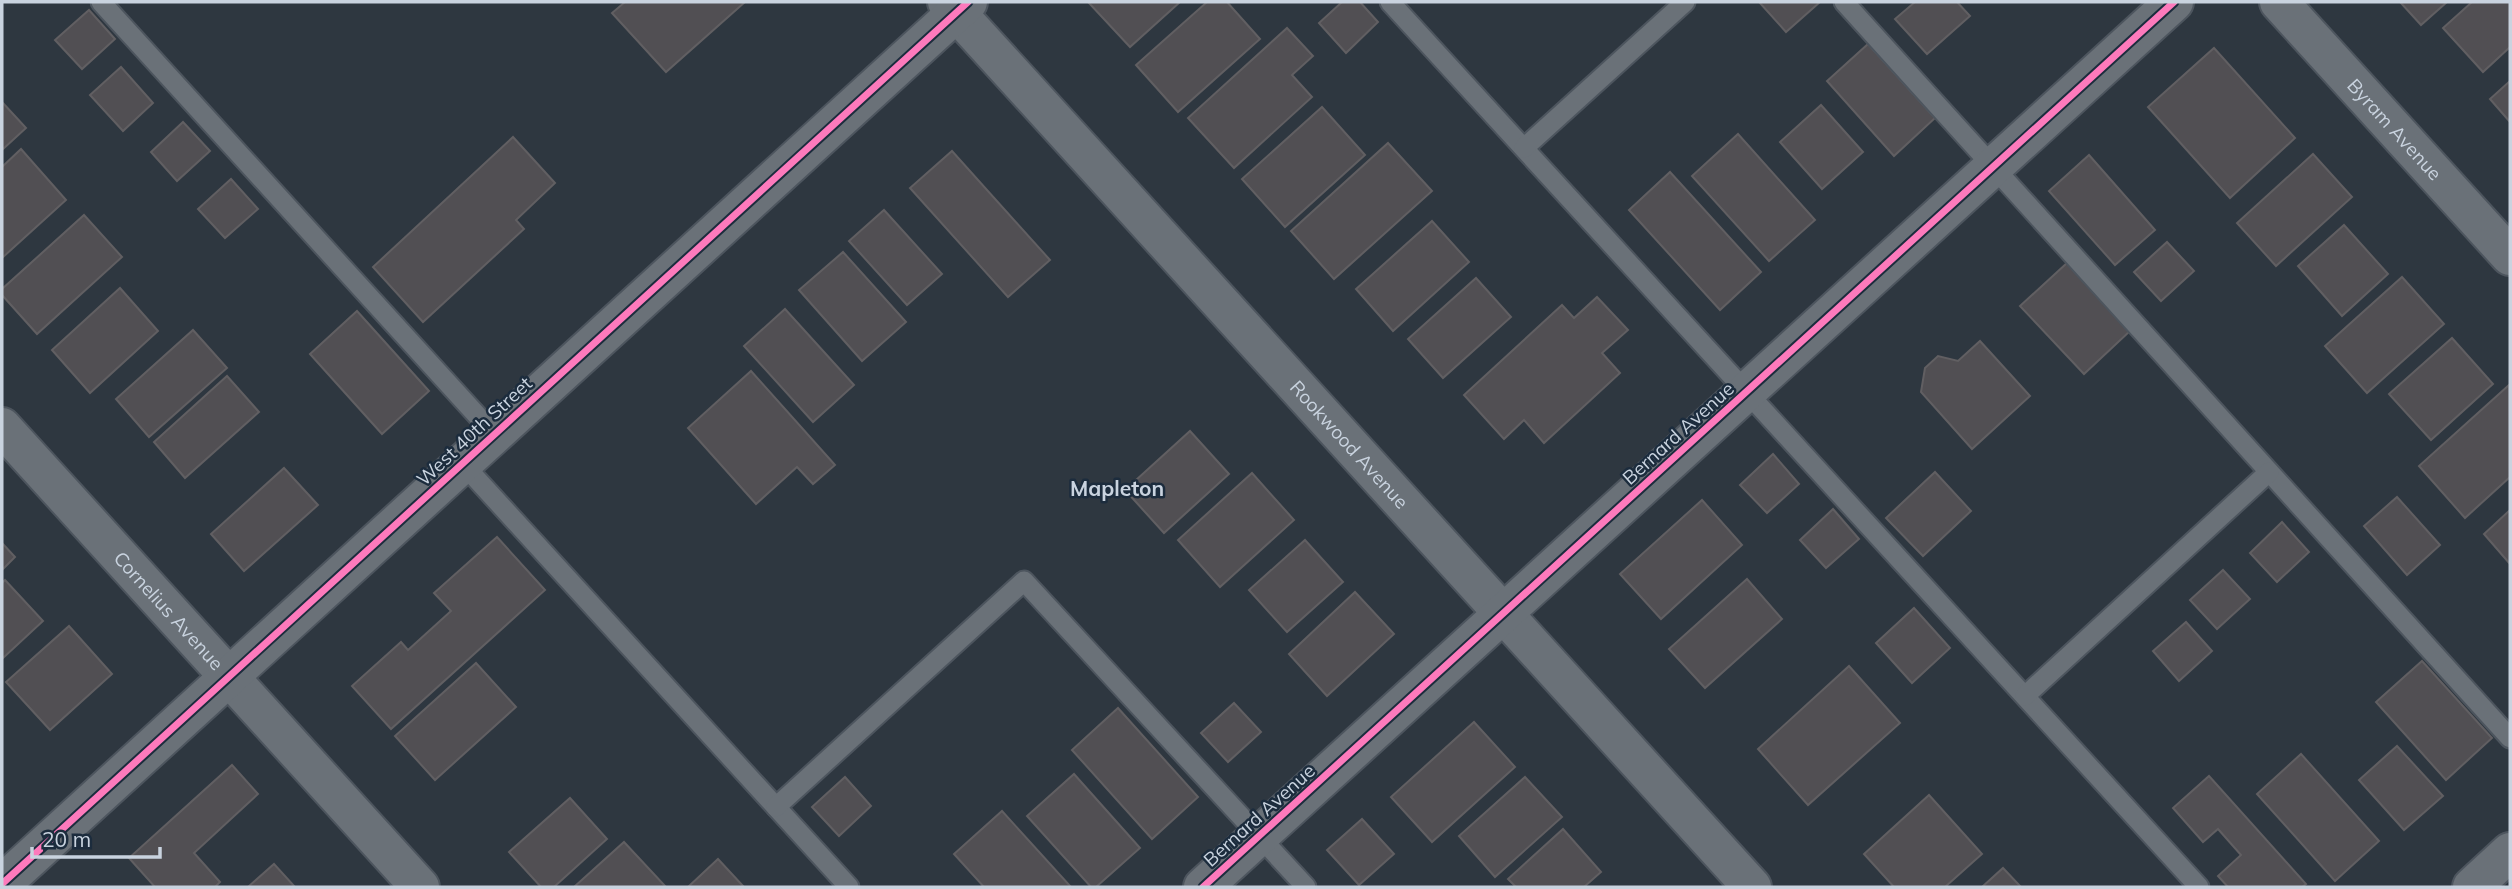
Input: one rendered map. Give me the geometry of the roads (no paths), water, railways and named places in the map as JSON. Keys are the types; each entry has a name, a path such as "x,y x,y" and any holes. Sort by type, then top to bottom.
{"street":[{"name":"Bernard Avenue","path":"1203,887 2174,2"},
{"name":"Byram Avenue","path":"2279,2 2510,256"},
{"name":"West 40th Street","path":"2,884 462,464 957,5"},
{"name":"Rookwood Avenue","path":"957,5 1503,614 1752,887"},
{"name":"Cornelius Avenue","path":"2,427 420,887"},
{"path":"2472,887 2510,852"}],"lane":[{"path":"101,2 494,434"},
{"path":"1390,2 2199,887"},
{"path":"1524,148 1685,2"},
{"path":"1844,2 2510,738"},
{"path":"462,464 849,887"},
{"path":"2025,696 2269,472"},
{"path":"776,807 1024,581 1306,887"}],"district":[{"name":"Mapleton","path":"1117,488"}]}
